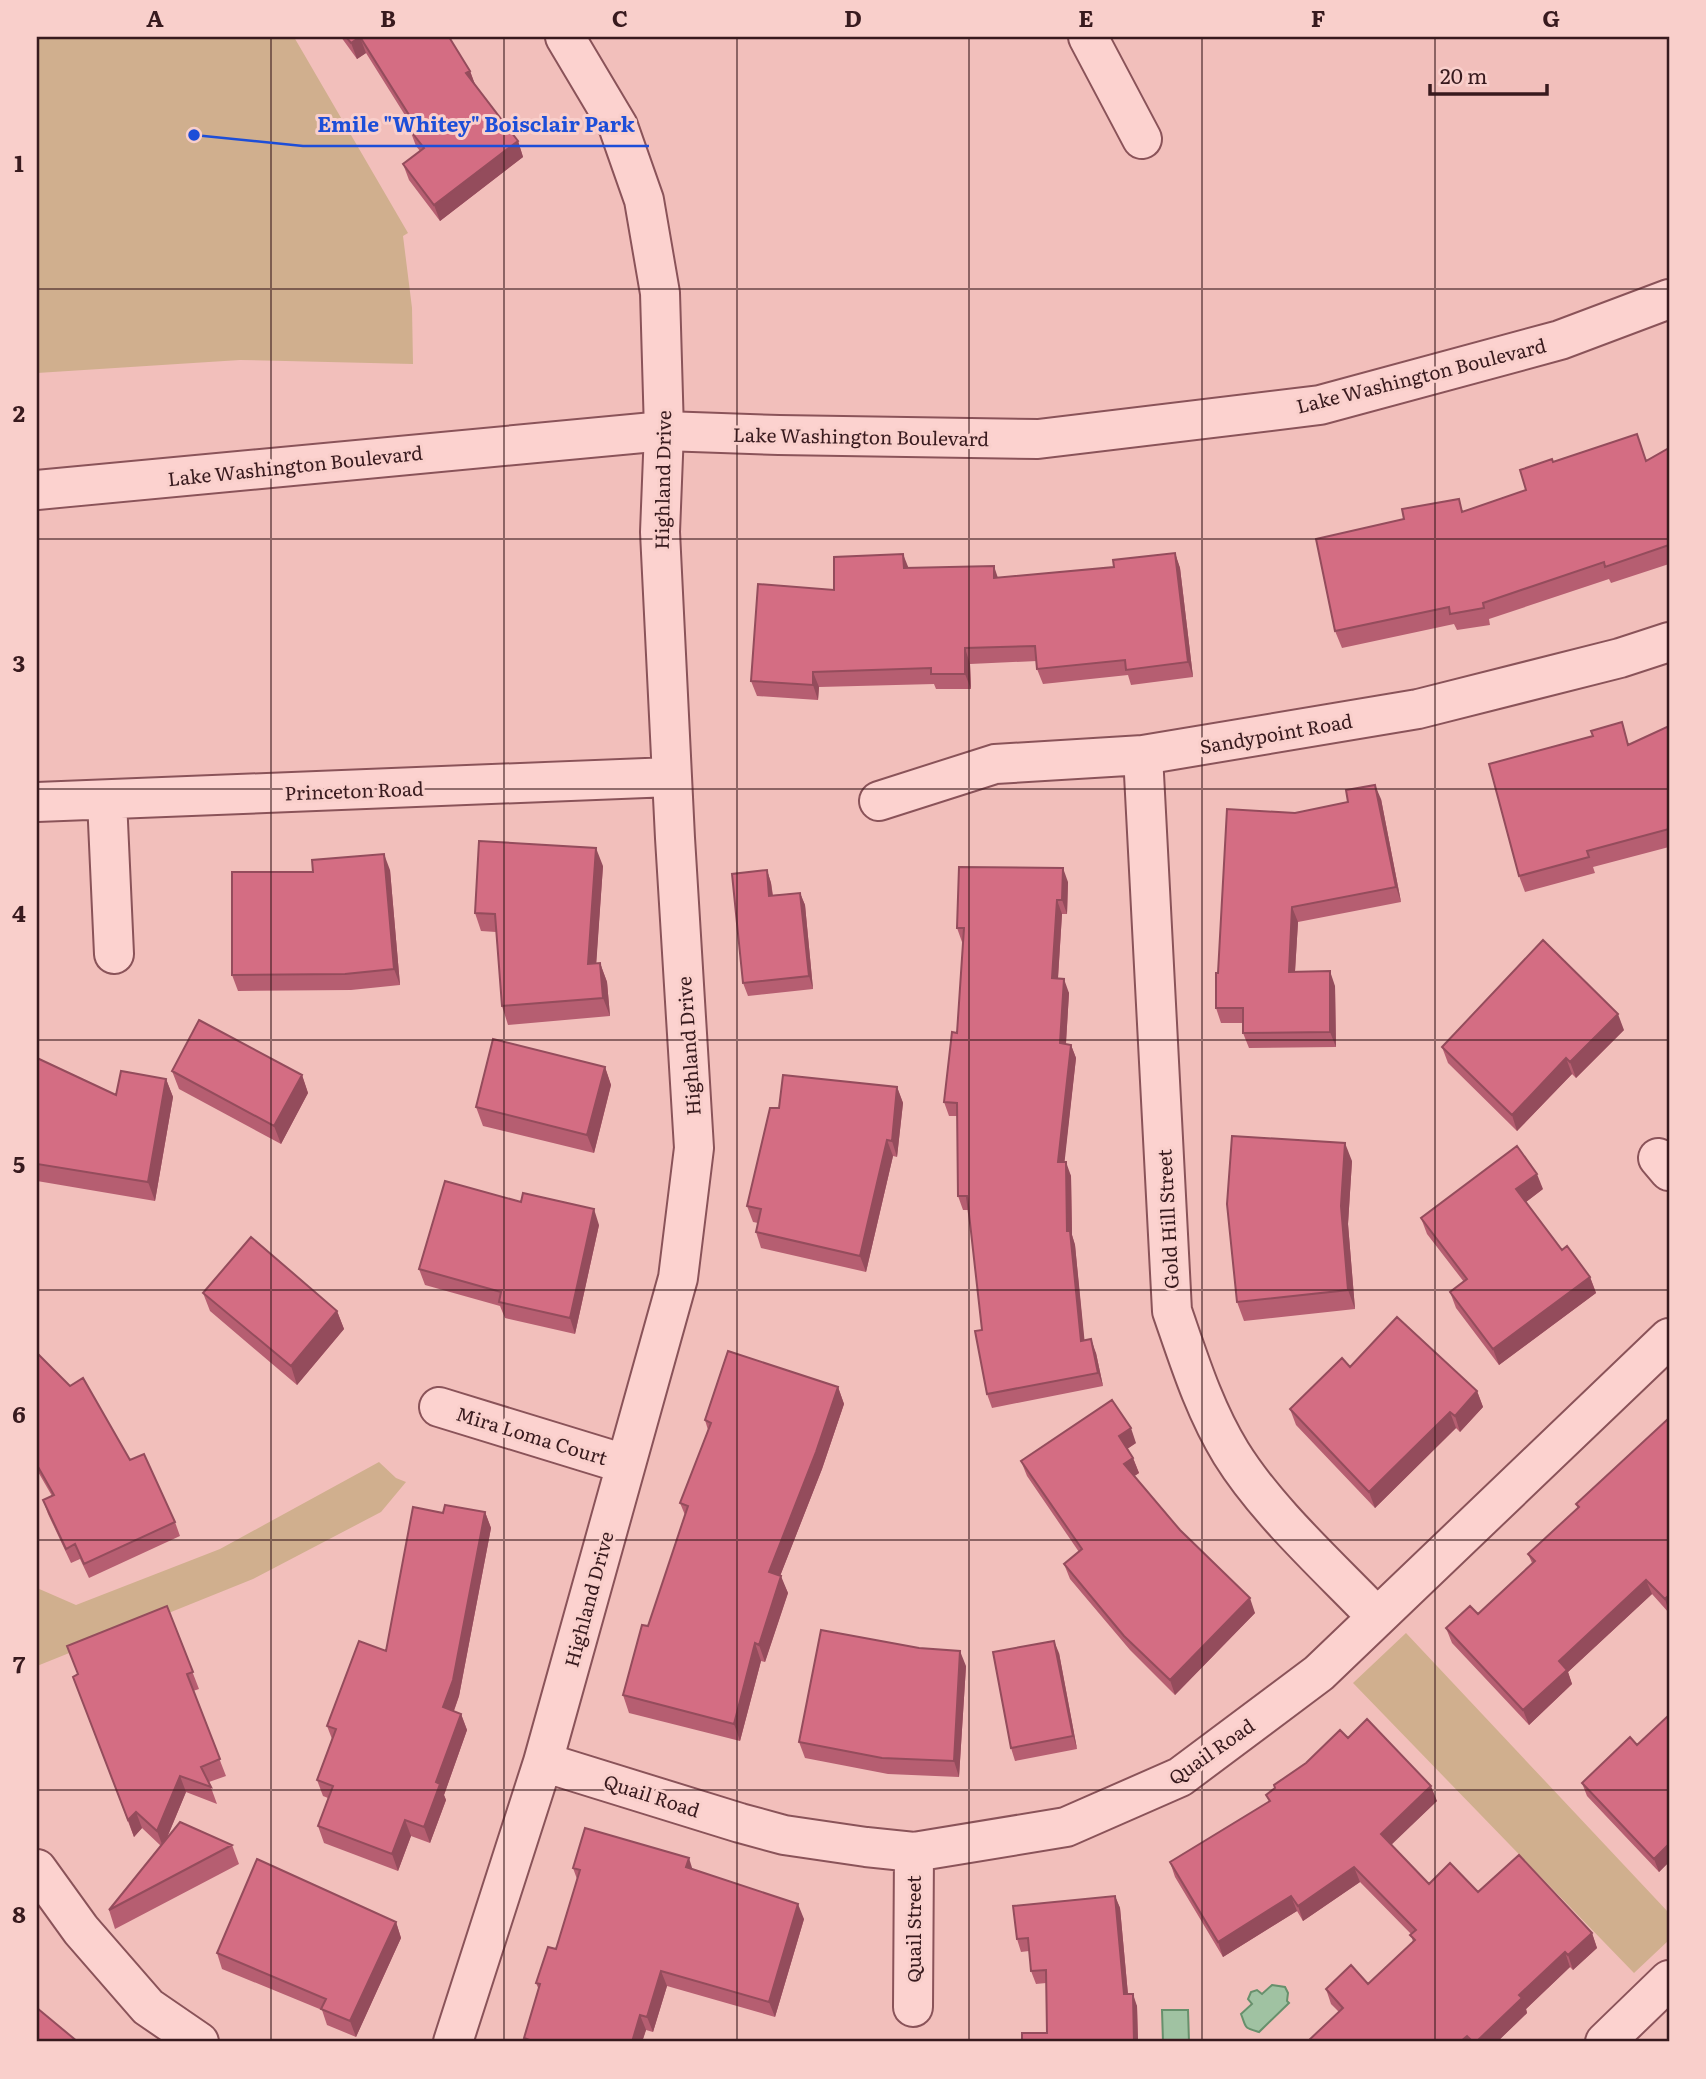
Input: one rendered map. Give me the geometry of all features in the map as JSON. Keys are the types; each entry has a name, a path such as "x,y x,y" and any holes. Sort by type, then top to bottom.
{"street":[{"name":"Highland Drive","path":"453,2042 543,1762 678,1278 694,1148 671,777 660,532 664,430 660,293 644,200 618,126 565,37"},
{"path":"1088,37 1142,139"},
{"name":"Lake Washington Boulevard","path":"37,490 664,430 793,436 1038,439 1320,405 1560,340 1669,299"},
{"name":"Sandypoint Road","path":"879,801 995,764 1143,755 1418,709 1620,658 1669,642"},
{"name":"Gold Hill Street","path":"1143,755 1172,1311 1202,1397 1232,1456 1272,1506 1376,1616"},
{"name":"Princeton Road","path":"37,802 671,777"},
{"path":"107,800 114,954"},
{"name":"Quail Road","path":"543,1762 740,1823 784,1835 826,1842 914,1852 1066,1827 1180,1777 1318,1673 1669,1338"},
{"name":"Mira Loma Court","path":"439,1406 625,1464"},
{"name":"Quail Street","path":"913,2007 914,1852"},
{"path":"37,1869 81,1930 148,2007 198,2042"},
{"path":"1605,2042 1669,1980"}],"shaded area":[{"path":"37,37 294,37 408,233 403,236 412,308 413,364 240,360 37,373"},
{"path":"379,1462 396,1478 406,1482 381,1512 253,1579 37,1666 37,1588 76,1605 220,1549"},
{"path":"1406,1633 1669,1913 1669,1940 1634,1973 1353,1683"},
{"path":"1272,1985 1285,1987 1289,2003 1259,2032 1248,2028 1241,2014 1252,2004 1248,1999 1251,1992 1257,1990 1262,1994"},
{"path":"1162,2010 1188,2010 1189,2042 1163,2042"}],"building":[{"path":"346,37 360,37 351,43"},
{"path":"360,37 449,37 470,71 466,73 518,141 434,205 403,164 424,148 410,130 416,126"},
{"path":"1637,434 1646,461 1669,448 1669,545 1605,567 1604,562 1483,603 1484,608 1450,614 1449,607 1335,631 1316,539 1404,519 1402,509 1459,499 1462,512 1526,490 1520,470"},
{"path":"1175,553 1188,662 1126,670 1125,660 1037,669 1035,646 965,648 965,674 931,674 931,668 813,672 813,685 751,681 758,584 834,590 834,557 903,554 904,568 994,566 994,578 1114,567 1113,560"},
{"path":"1622,722 1628,745 1669,726 1669,829 1587,851 1589,857 1519,876 1489,764 1593,736 1591,731"},
{"path":"1375,785 1396,887 1292,907 1289,972 1330,971 1330,1032 1243,1033 1243,1008 1216,1008 1227,809 1295,813 1348,802 1346,790"},
{"path":"479,841 596,848 588,964 600,963 603,998 502,1006 495,914 475,913"},
{"path":"384,854 394,969 345,974 232,975 232,872 313,872 312,860"},
{"path":"959,867 1063,868 1062,900 1057,900 1052,978 1064,979 1060,1043 1071,1045 1058,1162 1066,1162 1067,1231 1070,1231 1081,1341 1091,1339 1098,1373 987,1394 975,1331 982,1330 967,1196 958,1196 957,1103 944,1102 952,1032 957,1033 964,928 957,928"},
{"path":"767,870 769,896 800,893 809,976 743,983 732,874"},
{"path":"1543,940 1618,1014 1570,1062 1566,1058 1512,1115 1442,1047"},
{"path":"199,1020 302,1075 274,1126 172,1071"},
{"path":"493,1039 605,1067 587,1135 476,1107"},
{"path":"37,1058 116,1095 121,1071 166,1079 148,1182 37,1164"},
{"path":"783,1075 897,1087 892,1141 887,1140 860,1256 756,1232 761,1209 747,1206 770,1108 779,1108"},
{"path":"1232,1136 1345,1143 1341,1206 1348,1290 1237,1302 1227,1204"},
{"path":"1517,1146 1537,1174 1516,1189 1562,1250 1567,1246 1590,1277 1493,1349 1450,1292 1467,1279 1421,1218"},
{"path":"445,1181 521,1202 523,1193 594,1209 570,1318 499,1302 501,1292 419,1269"},
{"path":"251,1237 337,1311 291,1366 203,1293"},
{"path":"1397,1317 1477,1391 1455,1416 1450,1412 1369,1492 1290,1409 1342,1358 1350,1367"},
{"path":"728,1351 838,1387 816,1452 769,1572 781,1576 759,1645 755,1643 734,1724 623,1695 642,1625 648,1626 688,1506 680,1503 711,1423 705,1420"},
{"path":"37,1353 70,1386 83,1378 130,1460 144,1454 175,1522 84,1564 75,1544 66,1549 43,1500 54,1495 37,1465"},
{"path":"1112,1400 1131,1428 1119,1436 1133,1458 1124,1464 1180,1530 1250,1598 1170,1680 1124,1636 1064,1564 1082,1549 1021,1461"},
{"path":"1669,1418 1669,1595 1665,1599 1646,1580 1559,1661 1567,1670 1523,1710 1446,1628 1470,1606 1478,1614 1535,1561 1528,1554 1579,1507 1576,1504"},
{"path":"445,1505 485,1512 453,1680 443,1707 461,1714 436,1782 440,1784 424,1827 405,1820 392,1854 318,1826 333,1786 317,1780 336,1729 327,1726 359,1641 386,1651 413,1507 443,1513"},
{"path":"167,1606 193,1672 187,1674 220,1759 201,1767 211,1787 180,1776 157,1831 136,1812 128,1820 73,1677 78,1674 67,1646"},
{"path":"821,1630 919,1648 960,1651 954,1761 882,1758 799,1742"},
{"path":"1054,1641 1073,1736 1011,1748 993,1652"},
{"path":"1669,1715 1669,1844 1654,1859 1582,1783 1630,1737 1637,1745"},
{"path":"1367,1719 1431,1786 1381,1834 1429,1884 1450,1863 1478,1892 1519,1855 1592,1933 1568,1955 1565,1952 1519,1995 1522,1998 1476,2042 1467,2036 1460,2042 1307,2042 1343,2008 1326,1989 1351,1965 1368,1984 1415,1940 1410,1935 1416,1930 1354,1867 1298,1906 1291,1896 1218,1942 1170,1862 1270,1801 1266,1795 1275,1788 1274,1785 1306,1763 1340,1730 1348,1738"},
{"path":"180,1822 232,1845 109,1910"},
{"path":"585,1828 689,1858 686,1867 798,1904 769,2002 661,1971 647,2017 640,2015 632,2042 529,2042 530,2040 524,2038 540,1984 536,1983 548,1947 556,1949 580,1870 573,1868"},
{"path":"257,1859 396,1922 350,2021 321,2009 326,1999 217,1953"},
{"path":"1115,1896 1124,1994 1133,1994 1134,2042 1022,2042 1022,2033 1047,2033 1046,1970 1031,1971 1028,1938 1017,1939 1013,1906"},
{"path":"37,2008 78,2042 37,2042"}],"place":[{"name":"Emile \"Whitey\" Boisclair Park","path":"194,135"}]}
